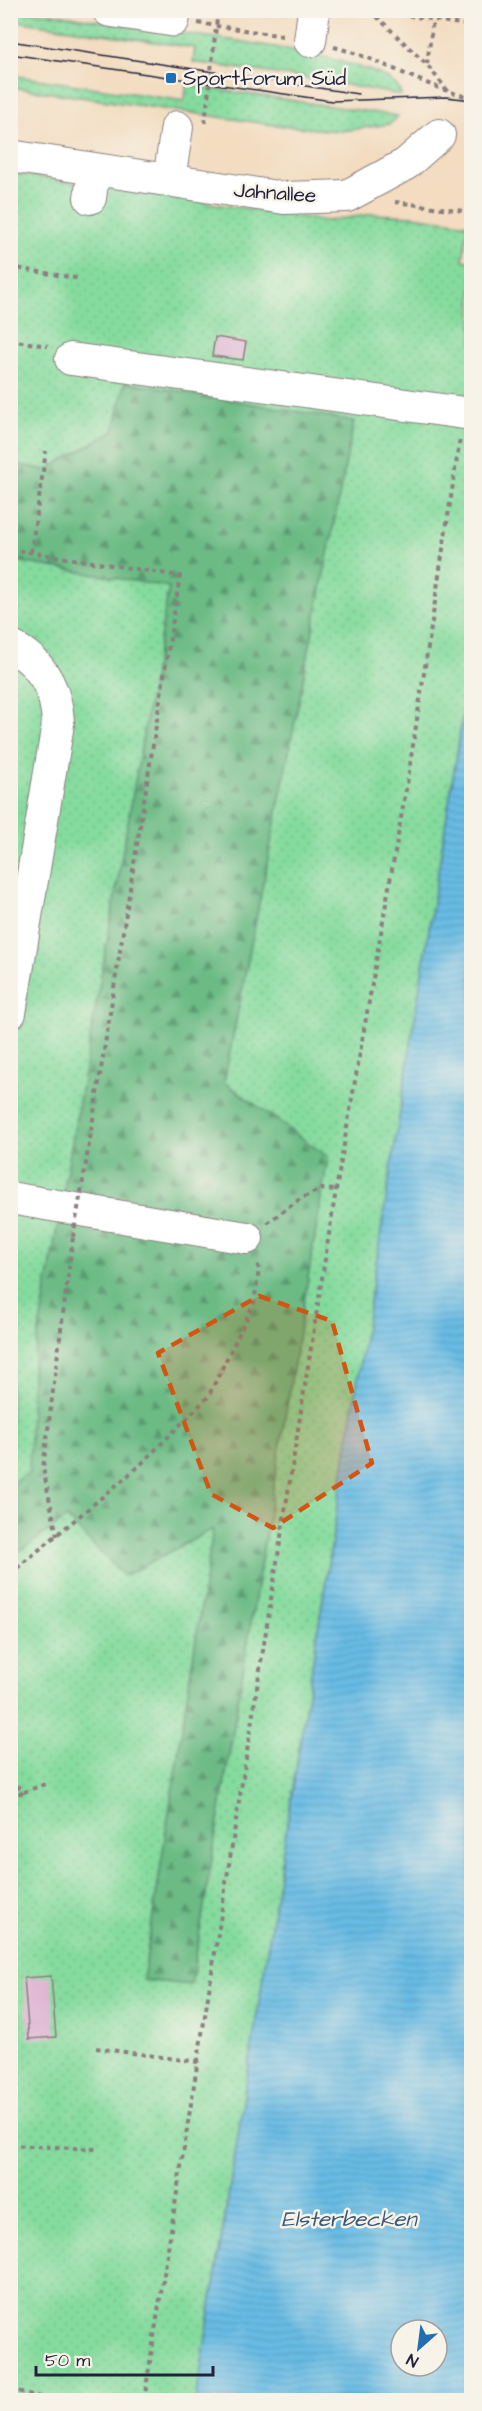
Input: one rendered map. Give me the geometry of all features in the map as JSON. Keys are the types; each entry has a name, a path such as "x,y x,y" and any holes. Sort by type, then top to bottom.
{"main road":[{"path":"109,10 171,15"}],"street":[{"path":"169,180 190,128"},
{"name":"Jahnallee","path":"10,156 92,183 169,180 284,198 347,196 406,164 439,135"},
{"path":"61,353 464,413"},
{"path":"10,646 30,659 49,682 57,709 58,724 10,1013"},
{"path":"10,1198 247,1238"}],"path":[{"path":"190,128 217,25 218,10"},
{"path":"372,10 471,26"},
{"path":"372,10 427,65 448,91"},
{"path":"171,15 217,25 312,26 352,52 471,98"},
{"path":"427,65 433,20"},
{"path":"415,205 471,212"},
{"path":"10,267 81,279"},
{"path":"10,340 61,353"},
{"path":"144,2400 336,1190 408,778 464,413"},
{"path":"31,552 46,451"},
{"path":"10,549 180,576 73,1237 43,1468 57,1536"},
{"path":"10,1574 137,1468 208,1397 254,1303 260,1269 247,1238 300,1199 321,1189 336,1190"},
{"path":"10,1780 24,1792"},
{"path":"10,1797 45,1784"},
{"path":"96,2048 198,2062"},
{"path":"10,2145 96,2149"},
{"path":"10,2389 51,2400"}],"highlighted area":[{"path":"259,1296 332,1321 372,1463 273,1528 211,1494 158,1353"}],"green space":[{"path":"10,11 55,14 307,53 380,74 396,85 401,95 319,80 193,62 195,48 11,20"},
{"path":"10,75 184,101 187,85 398,116 390,124 341,131 274,125 11,87"},
{"path":"11,173 327,221 372,214 413,216 468,224 463,260 472,262 471,664 196,2400 11,2400"},
{"path":"125,382 354,421 224,1082 328,1157 191,1985 143,1980 213,1529 124,1576 67,1518 10,1558 11,1484 29,1472 32,1371 169,587 11,560 10,463 46,470 114,431"}],"water":[{"name":"Elsterbecken","path":"471,664 471,2400 196,2400"}],"building":[{"path":"215,337 246,342 243,360 212,356"},
{"path":"51,1976 56,2037 29,2039 24,1978"}],"tram line":[{"path":"10,41 358,94"},
{"path":"10,54 332,101 446,97 472,100"}],"place":[{"name":"Sportforum Süd","path":"171,78"}]}
